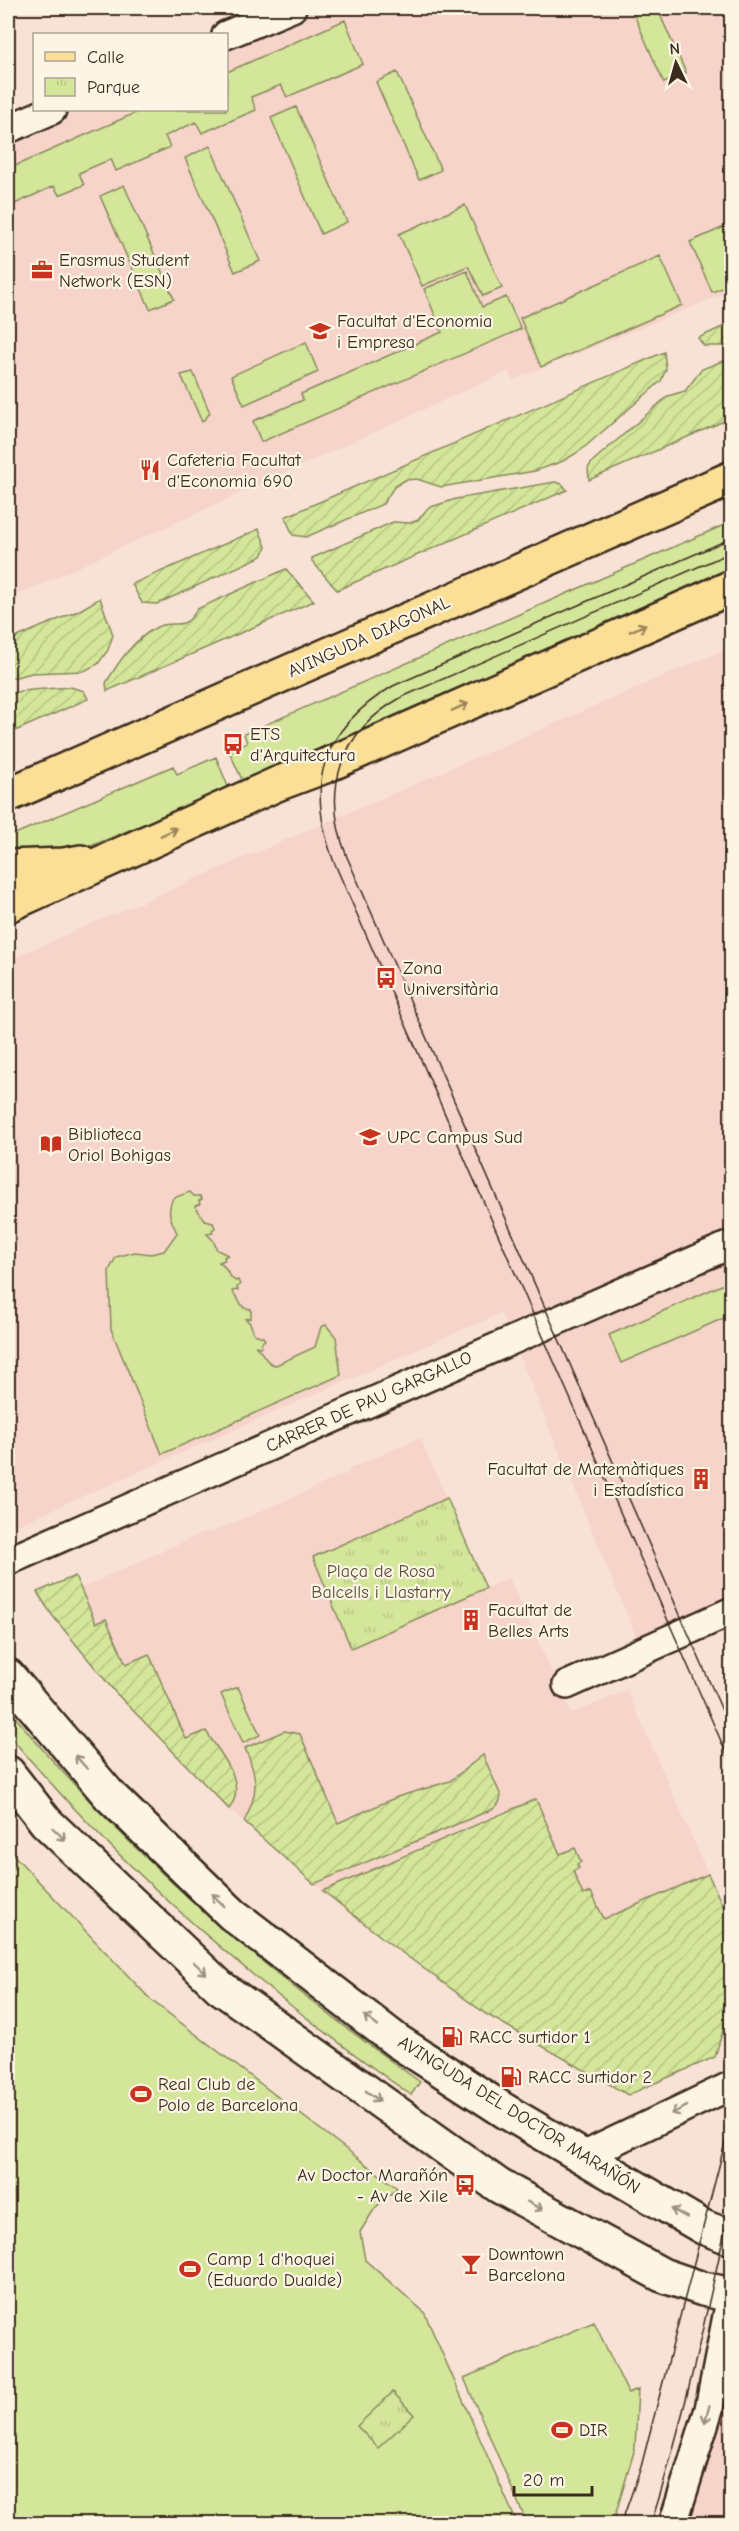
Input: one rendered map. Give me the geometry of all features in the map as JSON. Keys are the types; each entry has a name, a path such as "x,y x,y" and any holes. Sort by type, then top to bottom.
{"main road":[{"name":"AVINGUDA DIAGONAL","path":"8,795 732,478"},
{"path":"8,905 277,783 335,762 732,587"},
{"path":"8,867 64,866 115,855"}],"street":[{"path":"228,34 292,8"},
{"path":"8,129 50,111"},
{"name":"CARRER DE PAU GARGALLO","path":"8,1561 732,1244"},
{"path":"567,1685 732,1611"},
{"name":"AVINGUDA DEL DOCTOR MARAÑÓN","path":"8,1677 110,1796 232,1914 397,2041 505,2111 703,2227 732,2238"},
{"path":"8,1773 46,1822 220,1987 499,2186 662,2275 703,2289 731,2294 709,2409 673,2523"},
{"path":"583,2156 732,2085"}],"shaded area":[{"name":"Facultat d'Economia i Empresa","path":"303,8 731,8 731,291 513,380 508,371 8,599 8,139 71,111 228,111 228,41"},
{"name":"UPC Campus Sud","path":"731,647 731,1601 638,1641 501,1313 8,1529 8,960"},
{"path":"420,1438 486,1588 509,1578 571,1714 627,1690 731,1926 731,2003 715,2057 558,2056 469,2002 355,1918 229,1809 115,1692 52,1615 37,1592 75,1576 81,1588 209,1530 210,1533 350,1472 349,1469"},
{"path":"731,2361 731,2523 685,2524"}],"green space":[{"path":"631,8 657,8 686,73 664,83"},
{"path":"345,20 363,64 287,97 281,85 251,97 256,110 202,133 196,122 165,136 170,147 116,171 111,159 79,173 84,185 59,195 54,186 8,207 8,169 140,111 228,111 228,72"},
{"path":"397,72 441,170 419,180 376,82"},
{"path":"296,107 347,222 321,234 271,118"},
{"path":"210,146 260,261 235,272 185,158"},
{"path":"124,185 174,299 150,309 100,196"},
{"path":"465,205 502,288 483,296 468,266 422,286 399,234"},
{"path":"731,224 731,284 712,292 690,242"},
{"path":"660,256 682,305 541,367 520,318"},
{"path":"467,271 482,307 506,297 521,329 261,442 253,421 303,400 301,394 442,332 424,289"},
{"path":"731,323 731,346 704,346 698,338"},
{"path":"306,342 318,372 244,405 231,376"},
{"path":"664,352 666,369 661,381 580,451 563,461 535,471 441,487 417,479 405,480 394,487 383,504 306,537 293,535 285,517"},
{"path":"731,360 731,418 589,480 588,468 593,461 668,396 685,391 702,369"},
{"path":"193,372 210,413 202,422 181,375"},
{"path":"555,482 562,484 567,490 337,590 312,561 312,558 393,522 410,523 418,520 428,508 456,499"},
{"path":"731,522 731,568 243,782 229,751 247,743 244,734"},
{"path":"259,529 266,547 262,556 157,604 142,603 132,584"},
{"path":"286,569 314,601 107,691 106,683 122,659 134,644 149,632 163,625 188,621 197,609"},
{"path":"100,598 113,635 108,650 98,664 84,671 32,673 8,679 8,641 80,610"},
{"path":"70,687 84,691 88,699 8,734 8,695 20,691"},
{"path":"216,757 229,789 86,848 8,856 8,837 173,766 177,774"},
{"path":"190,1192 194,1196 200,1196 202,1199 199,1201 200,1204 195,1206 205,1221 213,1223 215,1228 212,1230 213,1233 207,1234 213,1240 217,1250 228,1255 224,1257 225,1260 219,1262 232,1279 238,1280 240,1285 237,1287 238,1290 232,1291 244,1308 251,1309 251,1318 245,1319 250,1323 254,1334 265,1340 261,1347 255,1346 269,1362 276,1365 315,1347 321,1327 326,1325 336,1337 341,1375 162,1454 111,1329 109,1271 116,1257 135,1252 151,1254 164,1251 177,1233 170,1216 173,1198"},
{"path":"731,1281 731,1315 621,1363 609,1335"},
{"name":"Plaça de Rosa Balcells i Llastarry","path":"447,1498 486,1588 351,1648 313,1557"},
{"path":"75,1576 96,1623 106,1619 126,1664 149,1654 186,1739 206,1731 218,1749 230,1769 236,1789 229,1809 115,1692 52,1615 37,1592"},
{"path":"238,1687 260,1735 243,1743 221,1694"},
{"path":"8,1708 53,1762 101,1813 201,1909 308,1998 420,2082 411,2095 249,1972 147,1882 99,1834 8,1734"},
{"path":"284,1731 300,1734 338,1823 397,1797 450,1781 483,1755 501,1796 499,1803 493,1809 314,1884 244,1822 252,1802 255,1785 245,1748"},
{"path":"536,1799 560,1854 575,1848 581,1862 577,1864 579,1868 573,1871 583,1895 591,1892 604,1919 708,1874 732,1926 731,2003 715,2057 628,2095 486,2014 323,1891"},
{"name":"Real Club de Polo de Barcelona","path":"8,1849 151,2000 397,2188 375,2208 360,2232 365,2260 424,2312 517,2523 8,2523"},
{"name":"DIR","path":"594,2322 628,2393 638,2389 635,2448 613,2523 527,2523 464,2378"},
{"path":"393,2392 414,2415 378,2448 357,2426"}],"tram line":[{"path":"732,538 393,686 368,703 349,721 335,741 325,762 321,784 321,808 325,834 334,862 732,1766"},
{"path":"732,552 402,697 380,711 363,727 350,745 341,765 336,786 339,832 347,857 732,1733"},
{"path":"621,2524 641,2467 732,2116"},
{"path":"651,2524 685,2403 732,2200"}],"place":[{"name":"Erasmus Student Network (ESN)","path":"42,270"},
{"name":"Facultat d'Economia i Empresa","path":"320,331"},
{"name":"Cafeteria Facultat d'Economia 690","path":"150,470"},
{"name":"ETS d'Arquitectura","path":"233,744"},
{"name":"Zona Universitària","path":"386,978"},
{"name":"UPC Campus Sud","path":"370,1137"},
{"name":"Biblioteca Oriol Bohigas","path":"51,1144"},
{"name":"Facultat de Matemàtiques i Estadística","path":"701,1479"},
{"name":"Facultat de Belles Arts","path":"471,1620"},
{"name":"RACC surtidor 1","path":"452,2037"},
{"name":"RACC surtidor 2","path":"511,2077"},
{"name":"Real Club de Polo de Barcelona","path":"141,2094"},
{"name":"Av Doctor Marañón - Av de Xile","path":"465,2185"},
{"name":"Downtown Barcelona","path":"471,2264"},
{"name":"Camp 1 d'hoquei (Eduardo Dualde)","path":"190,2269"},
{"name":"DIR","path":"562,2430"}]}
